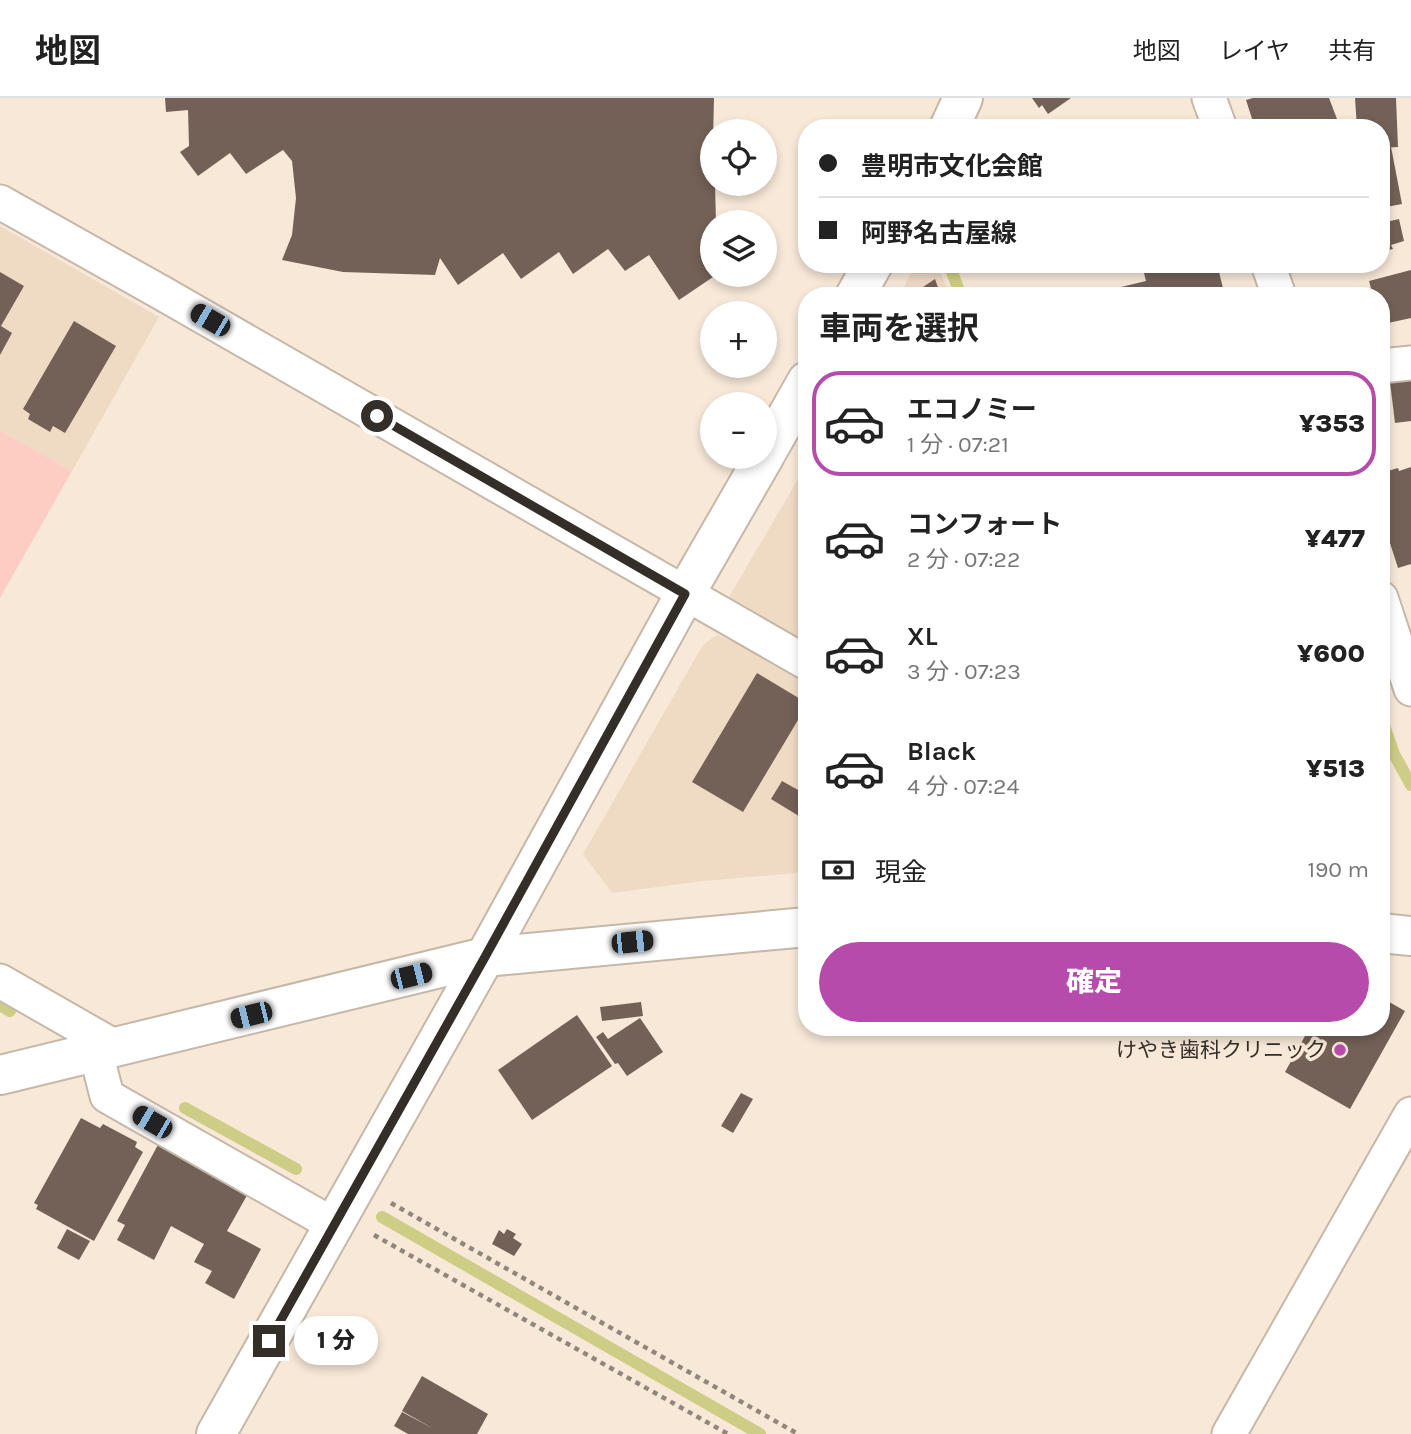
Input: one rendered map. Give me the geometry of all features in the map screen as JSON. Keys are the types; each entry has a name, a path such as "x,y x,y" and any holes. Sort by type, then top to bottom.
{"main road":[{"path":"953,119 963,98"},
{"path":"777,433 798,397"},
{"path":"216,1434 757,469"},
{"path":"0,1075 485,957 798,929"},
{"path":"1390,934 1411,936"}],"street":[{"path":"1209,98 1217,119"},
{"path":"0,202 798,658"},
{"path":"1390,365 1411,363"},
{"path":"1390,625 1411,689"},
{"path":"0,981 107,1050 107,1096 344,1208"},
{"path":"1229,1434 1411,1114"}],"path":[{"path":"344,1208 727,1434"},
{"path":"344,1208 798,1434"}],"shaded area":[{"path":"0,226 159,317 72,471 0,431"},
{"path":"911,273 941,273 946,287 904,287"},
{"path":"0,431 72,471 0,598"},
{"path":"798,479 798,638 729,597"},
{"path":"717,635 798,675 798,873 612,893 583,854 703,645"}],"building":[{"path":"165,98 714,98 714,119 700,119 700,196 715,196 716,210 700,210 700,286 679,300 649,255 625,271 608,249 573,274 559,252 521,279 503,253 458,285 440,258 435,275 343,272 282,260 292,235 296,198 292,161 283,150 246,174 230,153 198,176 180,152 189,146 188,110 166,112"},
{"path":"1032,98 1071,98 1048,114 1042,105 1039,108"},
{"path":"1329,98 1337,119 1252,119 1246,100"},
{"path":"1355,98 1396,98 1398,147 1390,147 1390,119 1356,119"},
{"path":"1390,147 1402,204 1390,206"},
{"path":"1399,219 1404,241 1391,245 1393,249 1390,250 1390,221"},
{"path":"1411,270 1411,318 1390,323 1390,287 1371,287 1369,281"},
{"path":"0,272 24,286 1,326 12,333 0,355"},
{"path":"1144,273 1219,273 1223,287 1121,287 1146,281"},
{"path":"935,279 938,287 923,287"},
{"path":"74,321 116,346 65,433 53,426 50,432 28,419 30,414 23,409"},
{"path":"1411,380 1411,421 1395,423 1390,382"},
{"path":"1411,467 1411,564 1398,568 1390,543 1390,470 1398,468 1399,471"},
{"path":"757,673 798,698 798,720 743,812 692,782"},
{"path":"782,781 798,790 798,816 771,799"},
{"path":"641,1002 643,1016 602,1021 600,1007"},
{"name":"けやき歯科クリニック","path":"1390,1002 1405,1011 1350,1109 1285,1072 1305,1036 1390,1036"},
{"path":"577,1015 612,1066 532,1120 498,1070"},
{"path":"640,1018 663,1052 627,1076 596,1037 603,1032 608,1039"},
{"path":"741,1093 753,1099 733,1133 721,1126"},
{"path":"81,1118 100,1128 103,1124 137,1142 135,1147 143,1152 94,1241 36,1209 38,1205 34,1203"},
{"path":"160,1141 250,1190 227,1231 261,1249 234,1299 205,1283 212,1271 194,1262 204,1244 171,1226 154,1260 117,1240 125,1225 117,1221"},
{"path":"67,1229 90,1241 79,1260 57,1248"},
{"path":"507,1229 516,1234 513,1238 522,1244 514,1256 492,1244 499,1230 504,1234"},
{"path":"422,1376 488,1414 477,1434 408,1434 394,1426 402,1412 434,1429 402,1411"}],"waterway":[{"path":"952,273 958,287"},
{"path":"1390,743 1411,785"},
{"path":"0,1005 10,1011"},
{"path":"185,1108 296,1169"},
{"path":"382,1217 760,1434"}],"place":[{"name":"けやき歯科クリニック","path":"1340,1050"}],"route":[{"path":"269,1341 685,594 377,416"}]}
